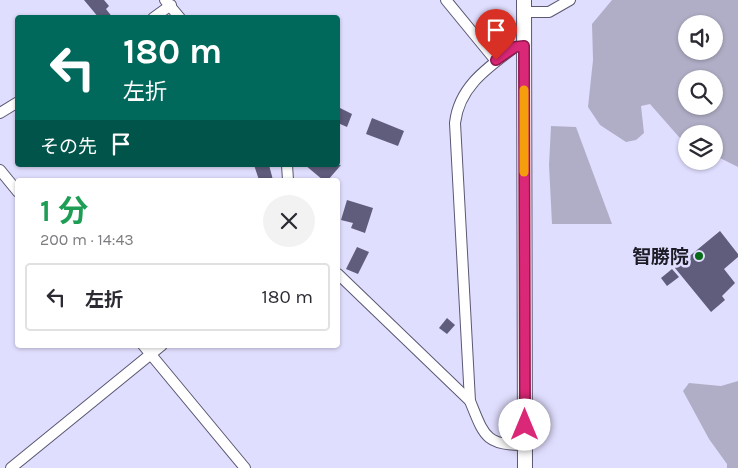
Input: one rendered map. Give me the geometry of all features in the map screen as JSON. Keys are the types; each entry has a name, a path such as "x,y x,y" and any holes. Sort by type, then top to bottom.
{"street":[{"path":"446,0 496,60"},
{"path":"525,468 524,6 549,12 570,0"},
{"path":"157,15 168,2 178,15"},
{"path":"524,46 515,47 496,60 469,86 457,107 455,123 470,401 481,427 492,441 503,445 525,445"},
{"path":"0,113 15,104"},
{"path":"0,170 15,188"},
{"path":"340,276 470,401"},
{"path":"145,348 245,468"},
{"path":"11,468 158,348"}],"shaded area":[{"path":"612,0 738,0 738,167 723,160 723,125 678,125 678,136 650,104 641,106 644,133 636,140 626,142 600,125 588,107 593,60 592,24"},
{"path":"551,126 576,127 612,224 552,224 549,165"},
{"path":"738,381 738,468 727,468 727,464 709,439 683,391 689,383 721,386"}],"building":[{"path":"84,0 104,0 109,6 106,9 111,15 96,15"},
{"path":"340,108 352,114 347,127 340,124"},
{"path":"372,118 404,131 398,146 366,134"},
{"path":"255,167 270,167 272,178 258,178"},
{"path":"307,167 339,167 330,178 321,178"},
{"path":"347,200 373,208 365,233 351,228 353,223 341,220"},
{"path":"720,231 738,254 738,257 724,269 735,283 722,296 725,300 711,312 675,268"},
{"path":"357,247 369,252 358,274 346,269"},
{"path":"672,269 679,277 667,286 661,278"},
{"path":"447,318 455,325 447,334 439,328"}],"slow traffic":[{"path":"524,90 524,172"}],"place":[{"name":"智勝院","path":"699,256"}],"route":[{"path":"496,60 515,47 524,46 525,425"}]}
